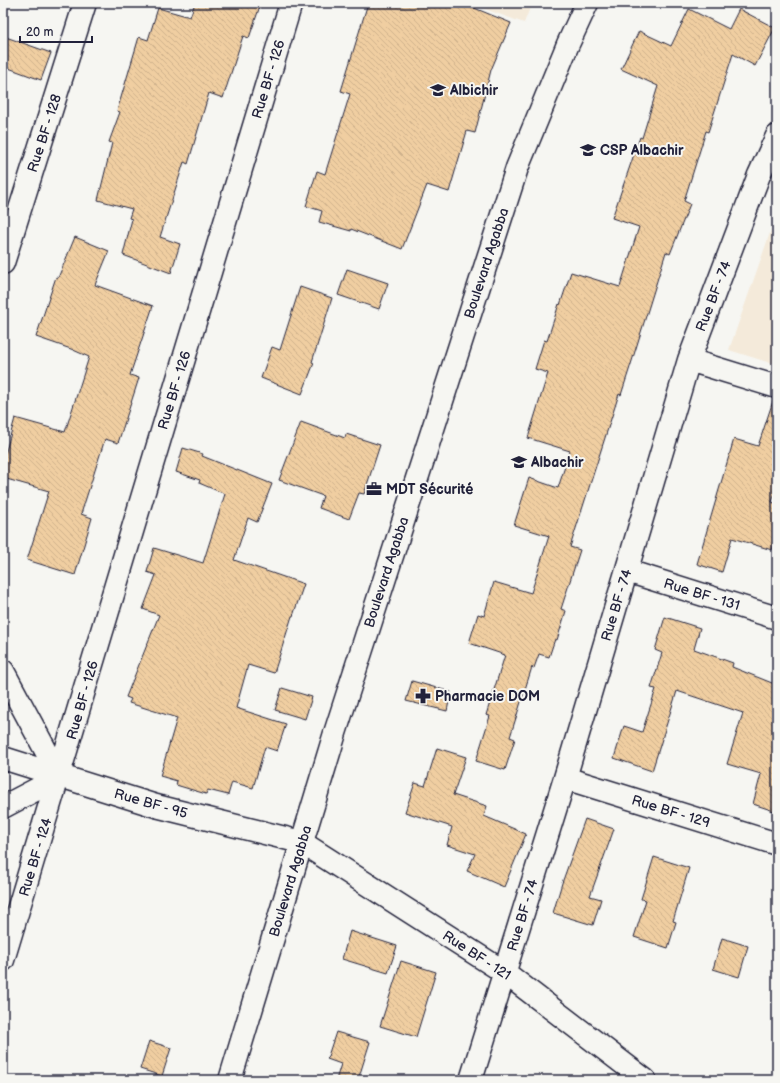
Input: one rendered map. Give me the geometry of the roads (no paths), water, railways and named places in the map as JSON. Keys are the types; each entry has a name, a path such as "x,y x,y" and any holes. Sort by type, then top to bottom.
{"street":[{"name":"Rue BF - 128","path":"3,263 86,3"},
{"name":"Rue BF - 126","path":"60,777 216,250 291,3"},
{"name":"Boulevard Agabba","path":"230,1080 337,725 517,168 568,44 588,3"},
{"name":"Rue BF - 74","path":"471,1080 690,360 759,175 777,136"},
{"path":"690,360 777,387"},
{"name":"Rue BF - 131","path":"627,571 777,618"},
{"path":"3,671 60,777 3,807"},
{"name":"Rue BF - 95","path":"3,758 156,806 301,842"},
{"name":"Rue BF - 124","path":"3,960 60,777"},
{"name":"Rue BF - 129","path":"564,778 777,844"},
{"name":"Rue BF - 121","path":"301,842 504,972 645,1080"}],"place":[{"name":"Albichir","path":"438,90"},
{"name":"CSP Albachir","path":"588,150"},
{"name":"Albachir","path":"519,462"},
{"name":"MDT Sécurité","path":"374,489"},
{"name":"Pharmacie DOM","path":"423,696"}]}
